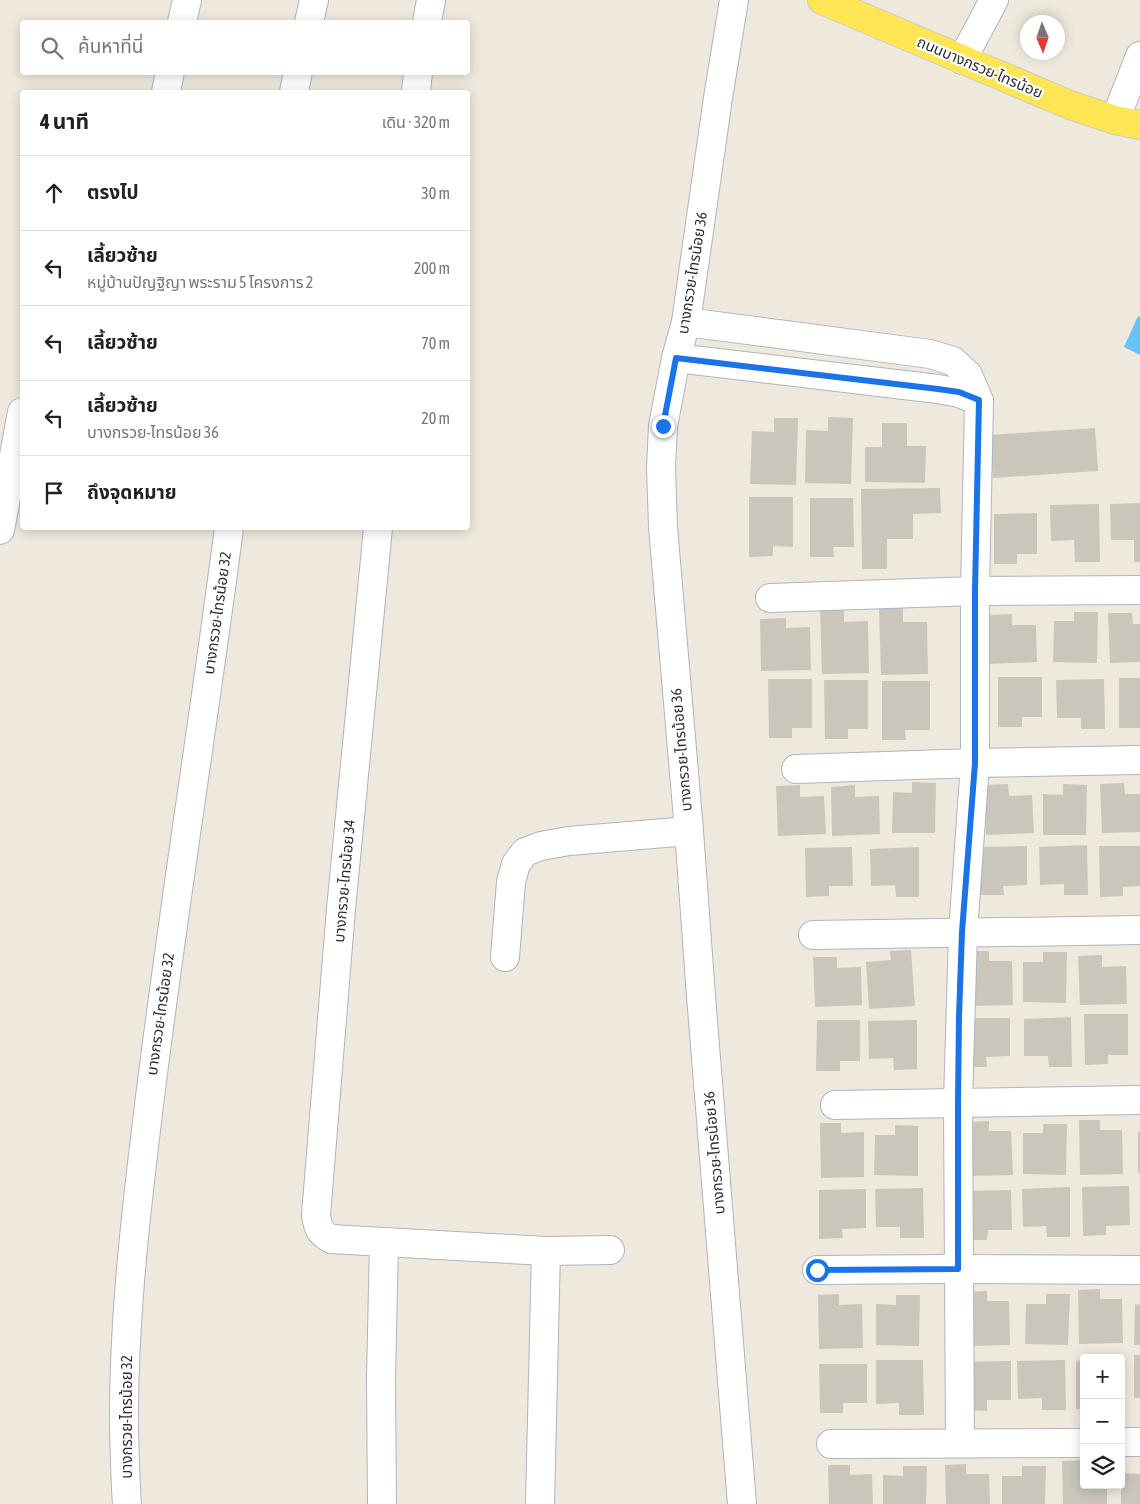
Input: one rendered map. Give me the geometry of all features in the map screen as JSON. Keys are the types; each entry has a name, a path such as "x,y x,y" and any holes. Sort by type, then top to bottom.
{"main road":[{"name":"ถนนบางกรวย-ไทรน้อย","path":"822,0 1070,105 1127,122"}],"street":[{"path":"182,20 187,0"},
{"path":"309,20 314,0"},
{"path":"427,20 431,0"},
{"name":"บางกรวย-ไทรน้อย 36","path":"734,0 686,322 676,358 663,426 662,478 664,547 689,831 700,996 742,1504"},
{"path":"962,60 994,0"},
{"path":"1127,122 1140,56"},
{"path":"166,90 169,75"},
{"path":"294,90 297,75"},
{"path":"416,90 418,75"},
{"path":"686,322 930,354 953,361 968,375 979,400 975,591 975,763 962,932 958,1102 960,1443"},
{"path":"676,358 938,389 959,392 979,400"},
{"path":"0,530 20,423"},
{"name":"บางกรวย-ไทรน้อย 32","path":"127,1504 125,1486 124,1381 130,1284 140,1183 159,1020 229,530"},
{"name":"บางกรวย-ไทรน้อย 34","path":"378,530 341,909 316,1215 322,1234 331,1239 384,1243"},
{"path":"770,598 975,591 1140,590"},
{"path":"796,769 1140,760"},
{"path":"505,957 511,882 516,864 525,852 541,846 569,841 689,831"},
{"path":"813,935 1140,930"},
{"path":"836,1105 1140,1100"},
{"path":"382,1504 381,1378 384,1243 546,1251 610,1250"},
{"path":"540,1504 546,1251"},
{"path":"817,1270 1140,1270"},
{"path":"831,1444 1080,1442"},
{"path":"1125,1442 1140,1442"}],"water":[{"path":"1138,316 1140,317 1140,355 1124,347"}],"building":[{"path":"828,417 853,418 851,484 805,483 806,430 828,431"},
{"path":"774,418 798,418 796,485 750,484 752,431 774,432"},
{"path":"882,423 907,423 907,446 926,446 925,483 865,482 865,447 882,447"},
{"path":"1095,428 1098,471 993,478 990,435"},
{"path":"940,488 941,513 913,514 913,539 887,539 887,569 862,569 861,489"},
{"path":"749,497 793,497 793,547 773,546 773,556 749,557"},
{"path":"810,498 853,498 854,547 833,547 834,557 810,557"},
{"path":"1140,503 1140,562 1134,562 1134,540 1111,540 1110,504"},
{"path":"1099,504 1100,562 1075,562 1074,540 1051,541 1050,505"},
{"path":"1037,513 1037,554 1017,554 1017,564 994,564 994,514"},
{"path":"844,605 844,622 868,621 869,673 822,674 820,606"},
{"path":"903,606 903,622 927,622 928,674 881,675 879,607"},
{"path":"1074,612 1098,612 1097,663 1053,662 1054,621 1074,621"},
{"path":"1108,613 1132,613 1133,624 1140,624 1140,662 1110,663"},
{"path":"1012,614 1012,625 1036,625 1037,662 990,664 988,615"},
{"path":"786,618 786,628 810,627 811,670 761,671 760,619"},
{"path":"998,677 1042,677 1042,717 1022,717 1022,727 998,727"},
{"path":"1119,678 1140,678 1140,728 1119,728"},
{"path":"768,679 812,679 812,728 792,728 792,738 769,738"},
{"path":"1104,679 1105,729 1081,729 1081,718 1057,718 1056,680"},
{"path":"824,680 868,680 868,729 848,729 848,739 825,739"},
{"path":"882,681 930,681 930,730 905,730 906,740 882,740"},
{"path":"912,782 936,783 935,833 892,833 893,792 912,793"},
{"path":"1124,783 1125,794 1140,794 1140,832 1102,833 1100,784"},
{"path":"1008,784 1009,796 1032,795 1034,833 986,835 984,785"},
{"path":"1063,784 1087,785 1086,835 1043,835 1043,794 1063,795"},
{"path":"800,785 800,797 824,796 826,834 778,836 776,786"},
{"path":"855,785 855,797 879,796 880,834 832,836 831,787"},
{"path":"1087,845 1088,895 1064,895 1064,884 1040,885 1039,847"},
{"path":"1027,846 1027,885 1003,886 1004,895 980,895 980,847"},
{"path":"1099,846 1140,846 1140,886 1123,887 1123,896 1100,897"},
{"path":"852,847 853,886 829,886 829,896 806,897 805,848"},
{"path":"919,847 919,897 896,897 895,885 871,886 870,849"},
{"path":"911,950 915,1006 869,1009 866,962 891,960 890,951"},
{"path":"967,951 989,951 989,961 1012,961 1013,1005 969,1006"},
{"path":"1043,952 1067,952 1066,1003 1023,1002 1023,962 1043,962"},
{"path":"1102,955 1102,967 1126,966 1127,1004 1080,1005 1078,956"},
{"path":"813,957 837,957 837,968 861,967 862,1005 815,1007"},
{"path":"1084,1014 1128,1014 1128,1055 1108,1055 1108,1064 1085,1065"},
{"path":"1071,1017 1072,1067 1049,1067 1048,1056 1024,1056 1024,1019"},
{"path":"963,1018 1010,1018 1010,1056 986,1057 987,1067 963,1067"},
{"path":"817,1020 860,1020 860,1061 840,1061 840,1071 816,1071"},
{"path":"917,1020 917,1069 894,1070 893,1058 869,1059 868,1021"},
{"path":"1079,1120 1100,1120 1100,1130 1122,1130 1123,1174 1080,1175"},
{"path":"989,1121 989,1131 1011,1131 1013,1175 968,1176 967,1122"},
{"path":"820,1123 841,1123 841,1133 864,1132 864,1177 821,1178"},
{"path":"1043,1124 1067,1124 1066,1175 1023,1174 1023,1133 1043,1133"},
{"path":"895,1125 918,1126 918,1176 874,1175 875,1135 895,1135"},
{"path":"1138,1132 1140,1132 1140,1173 1138,1173"},
{"path":"1129,1186 1130,1225 1106,1226 1106,1235 1083,1236 1082,1187"},
{"path":"1070,1187 1070,1237 1047,1237 1046,1226 1023,1227 1022,1189"},
{"path":"923,1188 924,1238 900,1238 900,1227 876,1227 875,1189"},
{"path":"866,1189 866,1228 842,1229 843,1238 819,1239 819,1190"},
{"path":"1011,1190 1012,1230 988,1230 987,1240 964,1240 964,1191"},
{"path":"1100,1289 1100,1299 1122,1299 1123,1343 1079,1344 1078,1290"},
{"path":"987,1291 987,1301 1009,1301 1010,1345 967,1346 965,1292"},
{"path":"839,1294 839,1305 862,1304 863,1348 819,1349 818,1295"},
{"path":"1046,1294 1070,1294 1068,1345 1025,1344 1026,1304 1046,1304"},
{"path":"896,1295 920,1295 919,1346 876,1345 876,1304 896,1305"},
{"path":"1135,1304 1140,1305 1140,1345 1134,1345"},
{"path":"1134,1355 1140,1355 1140,1398 1134,1398"},
{"path":"876,1360 923,1360 924,1415 899,1415 899,1403 876,1404"},
{"path":"1065,1360 1066,1410 1042,1410 1042,1398 1018,1399 1017,1361"},
{"path":"1080,1360 1080,1409 1076,1409 1076,1361"},
{"path":"1011,1361 1011,1400 987,1400 987,1411 964,1410 963,1362"},
{"path":"819,1364 867,1364 867,1403 843,1403 843,1413 820,1413"},
{"path":"1080,1460 1080,1489 1107,1489 1107,1504 1063,1504 1062,1461"},
{"path":"966,1464 966,1474 989,1474 990,1504 946,1504 945,1465"},
{"path":"828,1465 850,1465 850,1475 872,1474 873,1504 829,1504"},
{"path":"903,1466 927,1466 926,1504 883,1504 883,1475 903,1476"},
{"path":"1022,1466 1046,1466 1045,1504 1002,1504 1002,1476 1022,1476"},
{"path":"1125,1473 1140,1474 1140,1504 1121,1504 1121,1489 1125,1489"}],"route":[{"path":"663,426 676,358 938,389 959,392 979,400 975,591 975,763 962,932 959,1016 958,1269 817,1270"}]}
